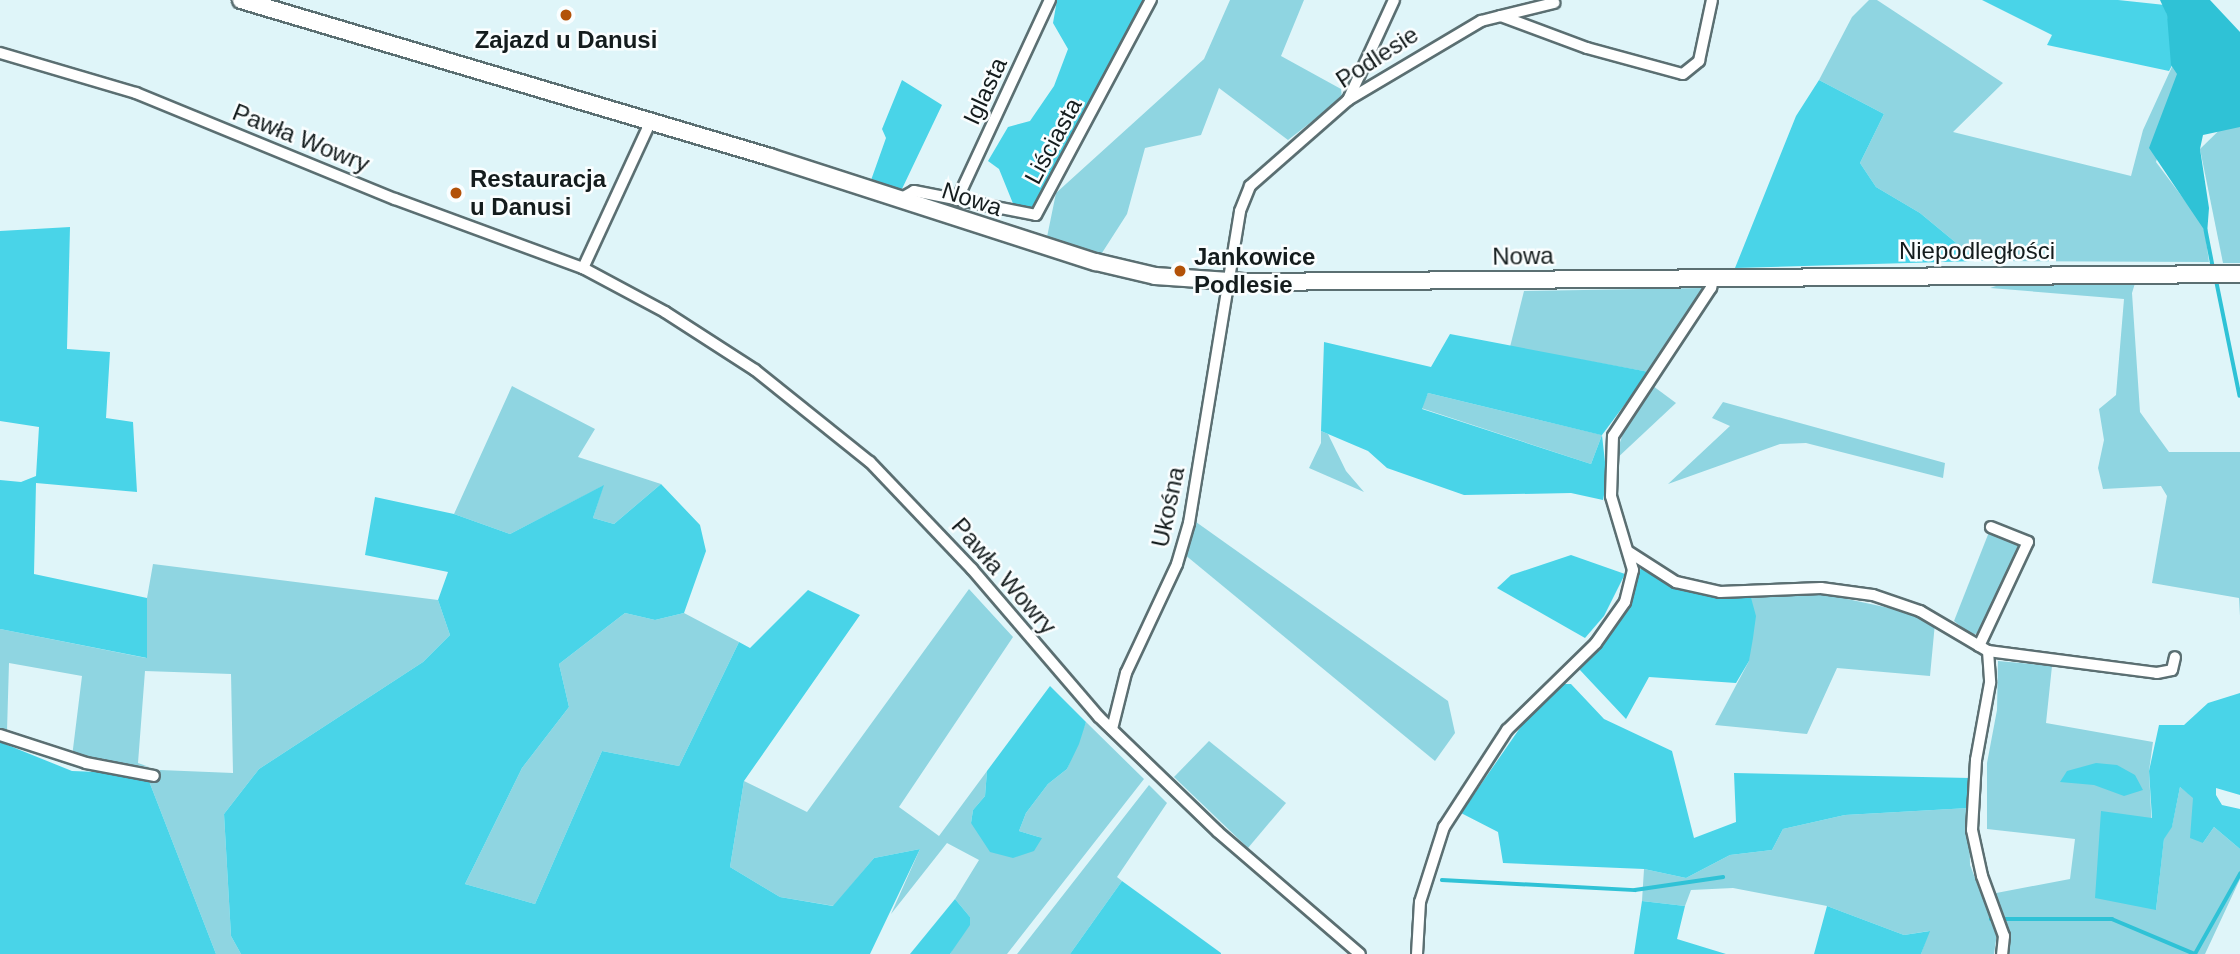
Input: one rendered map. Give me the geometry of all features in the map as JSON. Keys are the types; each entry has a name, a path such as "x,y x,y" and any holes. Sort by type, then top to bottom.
{"street":[{"name":"Nowa","path":"241,0 651,121 1122,270 1228,282 1714,275"},
{"name":"Iglasta","path":"957,200 1050,0"},
{"name":"Liściasta","path":"900,199 914,191 1036,215 1152,0"},
{"path":"1348,100 1394,0"},
{"path":"1501,16 1587,48 1683,74 1699,61 1712,0"},
{"name":"Podlesie","path":"1228,282 1240,211 1250,186 1348,100 1454,34 1501,16 1555,3"},
{"name":"Pawła Wowry","path":"0,53 136,93 394,199 583,268 666,312 755,370 870,462 972,569 1112,729 1218,832 1360,954"},
{"path":"583,268 651,121"},
{"name":"Niepodległości","path":"1714,275 2237,274"},
{"path":"1417,954 1420,902 1444,827 1507,730 1596,643 1625,602 1633,570 1611,496 1613,436 1711,288 1714,275"},
{"name":"Ukośna","path":"1112,729 1126,673 1177,564 1189,523 1228,282"},
{"path":"1991,527 2028,542 1983,648 1990,683 1976,760 1972,830 1982,876 1999,919 2002,954"},
{"path":"1629,552 1676,582 1720,592 1821,588 1872,595 1920,611 1983,648 2157,673 2172,670 2175,657"},
{"path":"0,735 86,763 154,776"}],"shaded area":[{"path":"1057,0 1146,0 1033,209 1014,206 999,169 988,161 1008,127 1030,121 1054,86 1068,49 1053,23"},
{"path":"1230,0 1304,0 1281,56 1341,89 1342,98 1288,140 1219,88 1201,135 1145,148 1127,214 1100,256 1047,237 1056,193 1204,59"},
{"path":"1869,0 1877,0 2003,83 1953,132 2131,176 2143,130 2176,58 2181,83 2156,162 2204,226 2209,262 1978,261 1920,213 1876,187 1860,163 1884,114 1819,80 1852,17"},
{"path":"1982,0 2118,0 2165,5 2176,58 2169,71 2047,45 2052,35"},
{"path":"2160,0 2210,0 2240,32 2240,127 2203,135 2200,149 2209,208 2207,234 2149,148 2177,74 2171,65 2167,15"},
{"path":"902,80 942,105 901,191 870,183 886,138 882,129"},
{"path":"1819,80 1884,114 1860,163 1876,187 1920,213 1978,261 1735,268 1796,116"},
{"path":"2240,110 2240,263 2223,263 2200,149"},
{"path":"70,227 67,349 110,352 106,418 133,422 137,492 36,483 34,574 147,598 147,658 0,629 0,480 21,482 36,476 39,427 0,421 0,231"},
{"path":"2017,279 2136,280 2132,293 2140,412 2169,452 2240,452 2240,616 2239,598 2152,583 2167,496 2161,486 2103,489 2098,468 2104,440 2099,409 2116,395 2124,299 1990,288"},
{"path":"1703,288 1649,372 1510,347 1524,291"},
{"path":"1450,334 1649,372 1602,435 1607,480 1603,500 1571,493 1464,495 1387,468 1368,451 1321,431 1324,342 1431,367","holes":["1428,393 1602,435 1591,464 1422,409"]},
{"path":"512,386 595,429 578,457 661,484 614,524 593,518 603,486 510,534 454,514"},
{"path":"1653,386 1676,403 1614,461 1624,430"},
{"path":"1428,393 1602,435 1591,464 1421,408"},
{"path":"1723,402 1945,463 1943,478 1806,443 1780,444 1668,484 1730,426 1712,418"},
{"path":"1321,431 1328,434 1346,471 1364,492 1309,468 1321,443"},
{"path":"661,484 700,525 706,551 684,613 655,620 625,613 559,664 569,707 522,768 465,884 535,904 602,751 679,766 739,642 750,648 808,590 860,615 744,781 730,867 780,897 833,906 874,858 920,849 870,954 241,954 231,936 224,814 259,769 423,662 450,635 438,600 448,572 365,555 375,497 454,514 510,534 604,485 593,518 614,524"},
{"path":"1196,522 1448,701 1455,733 1435,761 1184,554"},
{"path":"1991,527 2021,543 1979,633 1971,635 1954,621"},
{"path":"1571,555 1625,574 1604,616 1585,638 1497,588 1511,575"},
{"path":"153,564 438,600 450,635 423,662 259,769 224,814 231,936 241,954 216,954 149,781 159,776 160,770 233,773 231,674 145,671 138,763 149,767 72,757 82,676 9,663 7,731 42,746 0,732 0,629 146,658 147,598"},
{"path":"1642,568 1675,586 1750,594 1756,616 1749,661 1736,683 1649,677 1626,719 1579,669 1629,606 1635,574"},
{"path":"969,589 1013,637 899,807 939,836 987,771 985,796 973,810 971,823 1042,838 1019,831 1026,813 1048,784 1067,769 1086,722 1144,779 1007,954 950,954 970,917 955,899 979,860 947,843 891,914 920,849 874,858 834,906 780,897 730,867 744,781 807,812"},
{"path":"1750,594 1824,594 1917,614 1935,623 1930,676 1837,668 1807,734 1715,725 1749,661"},
{"path":"625,613 655,620 684,613 739,642 679,766 602,751 535,904 465,884 522,768 569,707 559,664"},
{"path":"1998,661 2052,666 2046,723 2153,742 2149,771 2156,910 2164,838 2172,826 2180,787 2193,797 2203,843 2214,827 2240,849 2240,879 2205,954 2006,954 1991,894 2070,879 2075,839 1987,829 1987,763 1997,710"},
{"path":"1562,684 1571,684 1604,719 1672,751 1694,838 1736,822 1734,773 1970,778 1969,808 1845,815 1783,829 1772,850 1730,855 1686,878 1644,869 1503,863 1498,832 1461,813 1529,715"},
{"path":"1050,686 1086,722 1079,744 1067,769 1048,784 1026,813 1019,831 1042,838 1034,851 1013,858 990,852 971,823 973,810 985,796 987,771"},
{"path":"2240,693 2240,795 2216,788 2216,795 2222,805 2240,809 2240,849 2214,827 2203,843 2190,838 2193,798 2180,787 2172,827 2164,839 2156,910 2095,898 2101,811 2152,818 2149,771 2159,725 2184,725 2208,703"},
{"path":"1209,741 1286,803 1248,848 1174,777"},
{"path":"0,742 72,771 124,773 149,781 216,954 0,954"},
{"path":"2096,763 2117,765 2135,775 2143,790 2124,796 2094,785 2060,782 2067,771"},
{"path":"1149,785 1167,803 1117,877 1122,881 1070,954 1017,954"},
{"path":"1969,808 1970,865 1997,933 1994,954 1921,954 1929,931 1904,935 1827,906 1733,888 1691,890 1685,906 1642,901 1644,869 1686,878 1730,855 1772,850 1783,829 1845,815"},
{"path":"1122,881 1221,953 1221,954 1070,954"},
{"path":"955,899 970,917 970,925 950,954 910,954"},
{"path":"1642,901 1685,906 1677,939 1726,954 1634,954"},
{"path":"1827,906 1904,935 1930,931 1921,954 1814,954"}],"waterway":[{"path":"2206,230 2214,271"},
{"path":"2216,278 2240,396"},
{"path":"2195,954 2240,874"},
{"path":"1442,880 1635,890 1723,877"},
{"path":"1991,919 2112,919 2195,954"}],"place":[{"name":"Zajazd u Danusi","path":"566,15"},
{"name":"Restauracja u Danusi","path":"456,193"},
{"name":"Jankowice Podlesie","path":"1180,271"}]}
